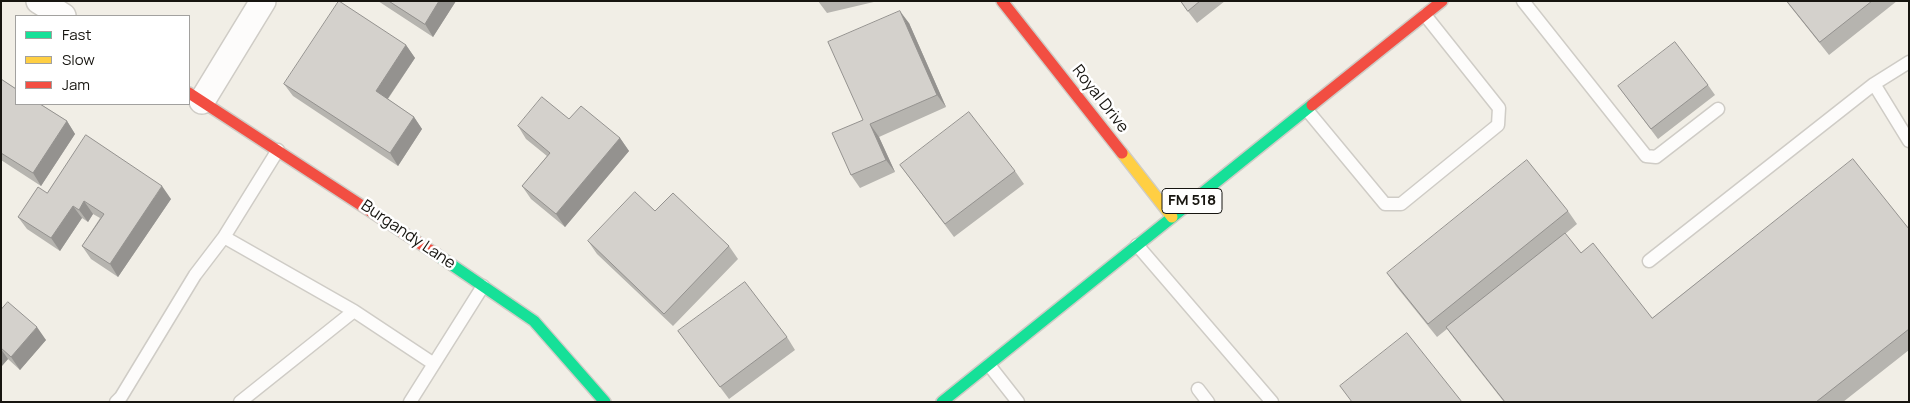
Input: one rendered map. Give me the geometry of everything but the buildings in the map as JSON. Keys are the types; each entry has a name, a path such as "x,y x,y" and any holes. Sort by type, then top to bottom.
{"street":[{"path":"39,1 62,15"},
{"path":"195,97 263,1"},
{"name":"Royal Drive","path":"1002,1 1172,217"},
{"name":"FM 518","path":"942,402 1442,1"},
{"name":"Burgandy Lane","path":"195,97 391,223 534,321 605,402"}],"lane":[{"path":"1523,1 1646,156 1656,157 1718,109"},
{"path":"1308,110 1385,204 1400,204 1498,125 1499,108 1425,15"},
{"path":"1649,261 1874,84 1909,62"},
{"path":"1874,84 1909,141"},
{"path":"116,402 121,397 195,275 224,237 278,150"},
{"path":"224,237 354,311 434,364"},
{"path":"1137,245 1272,402"},
{"path":"410,402 483,286"},
{"path":"240,402 354,311"},
{"path":"989,364 1018,402"},
{"path":"1198,389 1208,402"}],"traffic: fast":[{"path":"942,402 1312,105"},
{"path":"436,254 534,321 605,402"}],"traffic: slow":[{"path":"1122,153 1172,217"}],"traffic: jam":[{"path":"1002,1 1122,153"},
{"path":"1312,105 1442,1"},
{"path":"190,94 436,254"}]}
